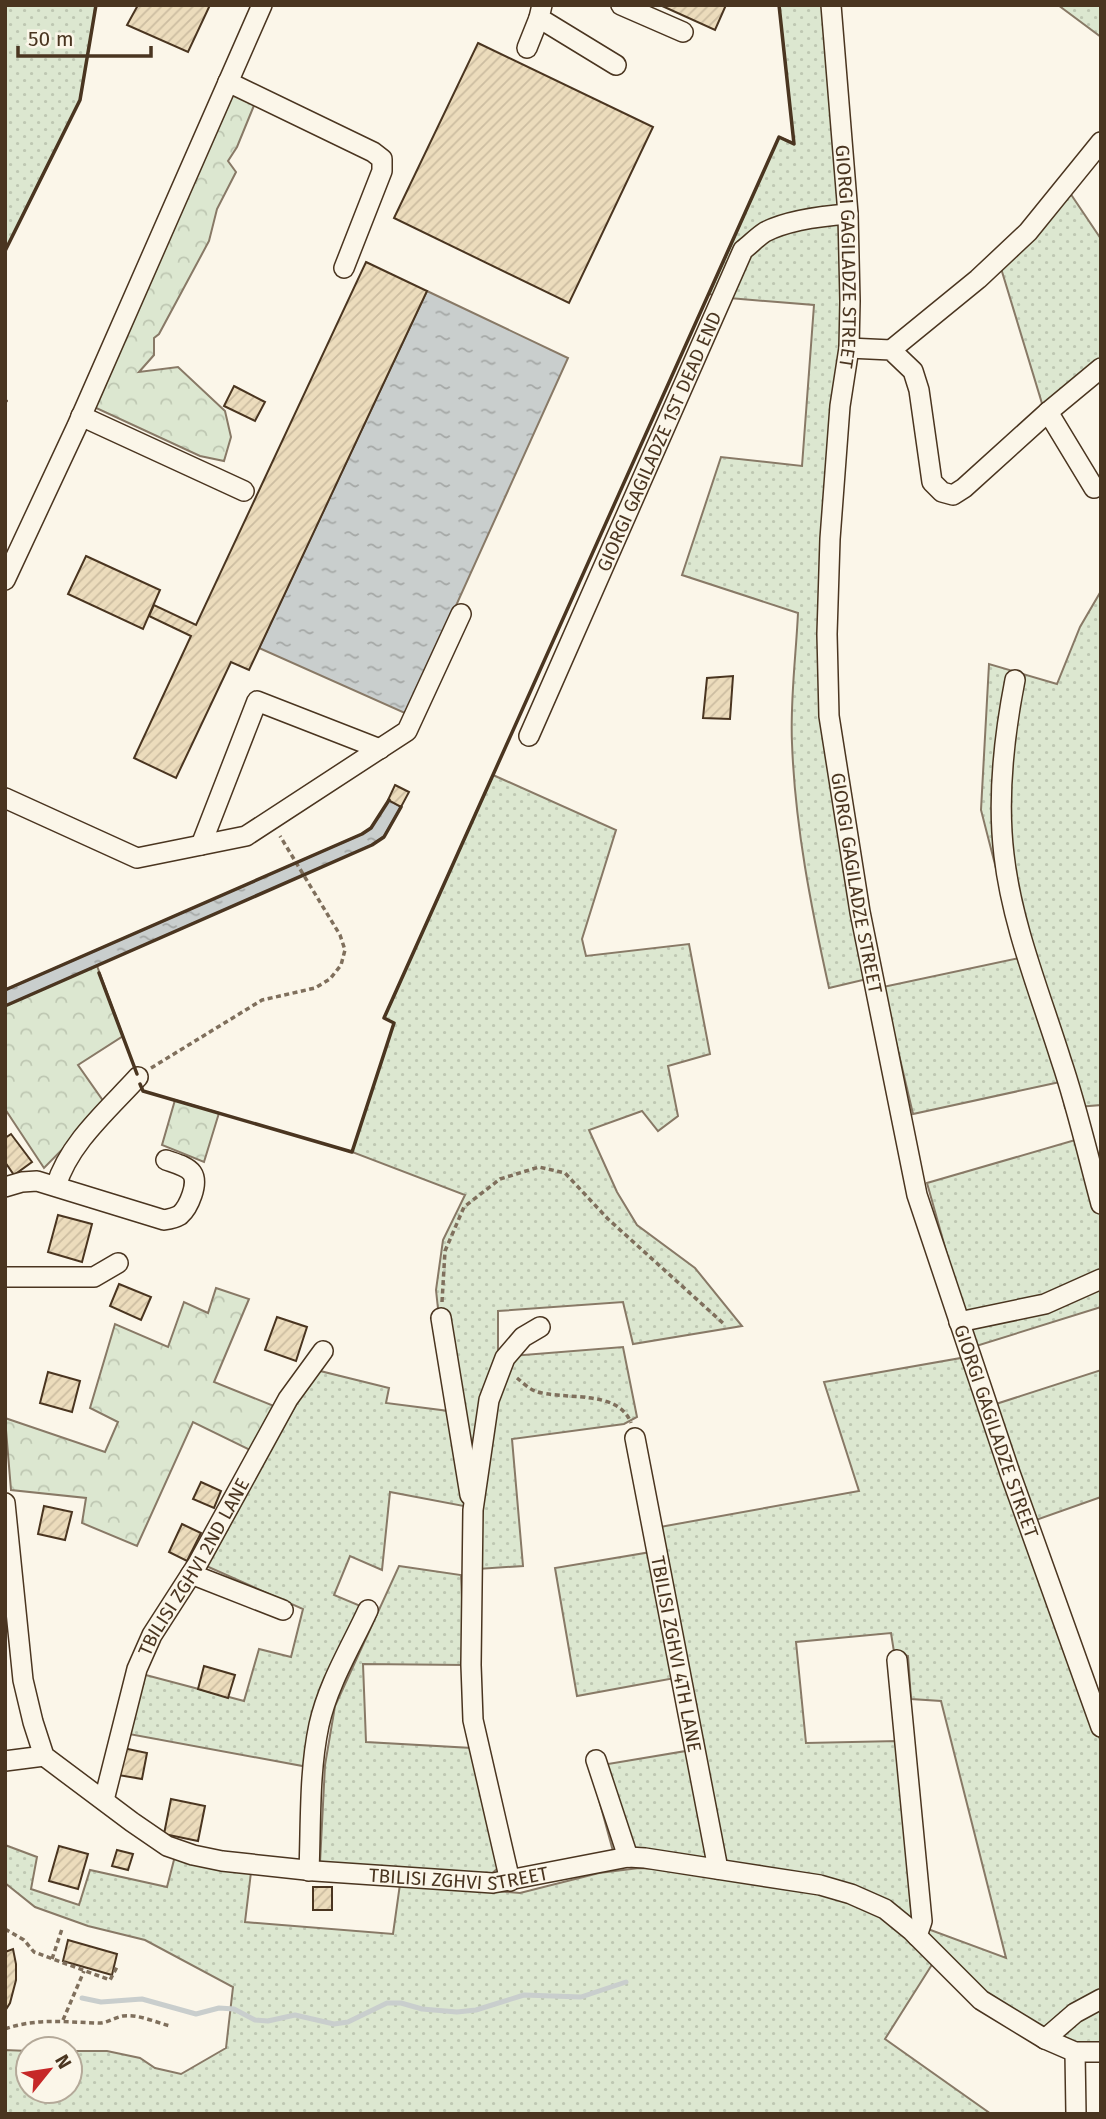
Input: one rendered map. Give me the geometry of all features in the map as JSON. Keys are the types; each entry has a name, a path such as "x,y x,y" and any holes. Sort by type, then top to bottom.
{"street":[{"path":"5,580 262,5"},
{"path":"621,5 683,32"},
{"name":"GIORGI GAGILADZE STREET","path":"831,5 848,215 850,301 849,348 841,406 830,539 827,634 829,716 860,912 917,1195 1101,1727"},
{"path":"527,48 541,11 616,65"},
{"path":"228,82 373,152 382,159 382,171 344,268"},
{"path":"891,350 978,279 1028,232 1101,142"},
{"name":"GIORGI GAGILADZE 1ST DEAD END","path":"528,736 743,250 765,233 788,224 828,215 848,215"},
{"path":"849,348 891,350 913,371 919,390 932,482 942,492 953,495 1101,368"},
{"path":"1048,412 1094,488"},
{"path":"81,415 244,491"},
{"path":"5,798 137,858 246,836 400,737 411,725 460,614"},
{"path":"1015,680 1005,733 1003,852 1028,959 1063,1063 1101,1204"},
{"path":"201,845 257,701 380,750"},
{"path":"56,1186 61,1170 74,1149 138,1077"},
{"path":"5,1187 37,1181 164,1220 174,1218 186,1208 195,1184 193,1174 186,1168 166,1160"},
{"path":"5,1277 94,1277 118,1263"},
{"path":"959,1322 1045,1304 1101,1279"},
{"path":"442,1318 473,1510"},
{"path":"510,1881 473,1720 473,1510 489,1400 505,1358 523,1337 540,1327"},
{"name":"TBILISI ZGHVI 2ND LANE","path":"104,1800 137,1669 152,1635 191,1574 288,1399 323,1352"},
{"name":"TBILISI ZGHVI 4TH LANE","path":"635,1438 718,1869"},
{"path":"5,1503 23,1680 44,1756 5,1761"},
{"path":"191,1574 283,1610"},
{"path":"309,1871 313,1760 319,1723 330,1691 368,1610"},
{"path":"897,1660 922,1921 918,1936"},
{"name":"TBILISI ZGHVI STREET","path":"44,1756 167,1846 193,1855 309,1871 493,1883 628,1857 820,1885 851,1894 885,1909 918,1936 981,2000 1045,2039 1074,2052 1101,2052"},
{"path":"596,1760 628,1857"},
{"path":"1045,2039 1075,2013 1101,1999"},
{"path":"1074,2052 1076,2114"}],"path":[{"path":"138,1077 262,1000 315,988 330,979 341,965 345,950 340,935 288,848"},
{"path":"442,1318 445,1251 464,1207 500,1179 539,1167 565,1173 608,1219 724,1324"},
{"path":"505,1358 514,1376 534,1391 592,1397 616,1407 630,1419 635,1438"},
{"path":"5,1929 24,1940 34,1952 110,1980 118,1965"},
{"path":"52,1959 62,1929"},
{"path":"63,2020 84,1971"},
{"path":"5,2029 17,2024 63,2020 101,2024 122,2016 139,2017 170,2026"}],"green space":[{"path":"5,5 96,5 80,100 5,251"},
{"path":"779,5 822,5 842,236 842,340 819,631 867,979 829,988 805,866 794,774 792,711 798,613 682,575 721,457 802,466 814,305 709,294 779,137 794,143"},
{"path":"1058,5 1101,5 1101,37"},
{"path":"226,86 255,103 237,147 228,161 236,172 217,209 209,241 159,334 154,338 154,355 139,372 178,367 225,411 231,437 224,461 200,456 94,407"},
{"path":"1068,190 1101,239 1101,363 1044,410 1000,265"},
{"path":"1101,591 1101,1105 1065,1108 1060,1082 913,1114 883,987 1019,958 981,810 989,664 1057,684 1080,627"},
{"path":"493,775 616,830 582,939 586,956 689,944 710,1054 668,1066 678,1116 658,1131 642,1111 589,1130 617,1192 637,1225 695,1268 742,1326 633,1344 623,1302 498,1311 498,1357 623,1347 637,1417 624,1424 512,1439 523,1566 478,1569 464,1506 390,1492 382,1570 350,1556 334,1595 363,1607 308,1767 129,1734 142,1674 244,1701 259,1649 291,1657 303,1609 204,1565 316,1370 389,1388 386,1403 449,1411 436,1290 443,1240 465,1195 352,1152 394,1023 384,1018"},
{"path":"93,955 123,1036 78,1065 106,1105 44,1168 5,1109 5,992"},
{"path":"175,1100 219,1113 204,1162 162,1145"},
{"path":"1089,1136 1101,1166 1101,1307 973,1347 927,1183"},
{"path":"216,1288 249,1299 214,1382 274,1406 252,1451 193,1422 137,1546 82,1523 86,1498 11,1490 5,1418 105,1452 118,1422 90,1408 115,1324 168,1347 184,1302 208,1313"},
{"path":"961,1358 1101,1742 1101,2044 1077,2047 983,1994 925,1936 928,1929 1006,1958 941,1701 911,1699 908,1656 894,1652 891,1633 796,1642 806,1743 898,1741 912,1922 723,1863 660,1527 859,1491 824,1382"},
{"path":"1101,1370 1101,1497 1036,1520 996,1404"},
{"path":"651,1552 675,1678 577,1696 555,1568"},
{"path":"399,1566 461,1575 465,1665 363,1664 366,1742 472,1748 498,1868 488,1877 320,1863 325,1765 335,1706"},
{"path":"686,1751 710,1855 706,1862 613,1851 590,1767"},
{"path":"5,1845 37,1857 31,1889 79,1905 90,1870 167,1887 175,1856 251,1872 245,1922 393,1934 400,1884 520,1893 599,1873 639,1868 673,1870 845,1898 883,1915 933,1963 885,2039 991,2114 5,2114 5,2050 14,2050 14,2105 84,2105 84,2051 107,2051 140,2058 155,2068 181,2074 226,2048 233,1987 145,1940 88,1926 35,1907 5,1883"}],"water":[{"path":"427,291 568,358 407,714 259,648"},
{"path":"389,800 401,807 384,836 372,845 5,1006 5,990 362,834 371,828"}],"building":[{"path":"138,5 210,5 188,52 127,25"},
{"path":"660,5 726,5 715,30"},
{"path":"478,43 653,127 569,303 394,218"},
{"path":"366,262 427,291 249,670 231,662 176,778 134,758 191,636 149,616 154,605 196,625"},
{"path":"234,386 265,402 255,421 224,406"},
{"path":"86,556 160,590 143,629 68,594"},
{"path":"733,676 730,719 703,718 707,678"},
{"path":"395,785 409,792 401,807 388,800"},
{"path":"11,1134 32,1162 14,1175 5,1162 5,1138"},
{"path":"58,1215 92,1224 82,1262 48,1252"},
{"path":"119,1284 151,1297 141,1320 110,1306"},
{"path":"277,1317 307,1327 296,1361 265,1350"},
{"path":"48,1372 80,1381 72,1412 40,1403"},
{"path":"201,1482 221,1491 214,1508 193,1499"},
{"path":"44,1506 72,1512 65,1540 38,1534"},
{"path":"182,1524 201,1533 187,1561 169,1552"},
{"path":"204,1666 235,1675 228,1698 198,1689"},
{"path":"123,1748 147,1753 142,1779 118,1775"},
{"path":"171,1799 205,1806 198,1841 164,1834"},
{"path":"59,1846 88,1854 78,1889 49,1881"},
{"path":"117,1850 133,1854 128,1870 112,1866"},
{"path":"313,1887 332,1887 332,1910 313,1910"},
{"path":"68,1940 117,1954 112,1975 63,1961"},
{"path":"13,1949 16,1980 5,2011 5,1952"}],"waterway":[{"path":"82,1998 101,2002 142,1999 196,2014 219,2008 234,2009 255,2020 268,2021 295,2015 334,2024 348,2022 387,2003 457,2012 476,2010 524,1995 581,1997 626,1982"}],"wall":[{"path":"5,251 80,100 96,5"},
{"path":"140,1084 143,1091 352,1152 394,1023 384,1018 779,137 794,144 779,5"},
{"path":"5,990 362,834 371,828 389,800"},
{"path":"5,1006 372,845 384,837 401,807"},
{"path":"99,973 137,1074"}]}
